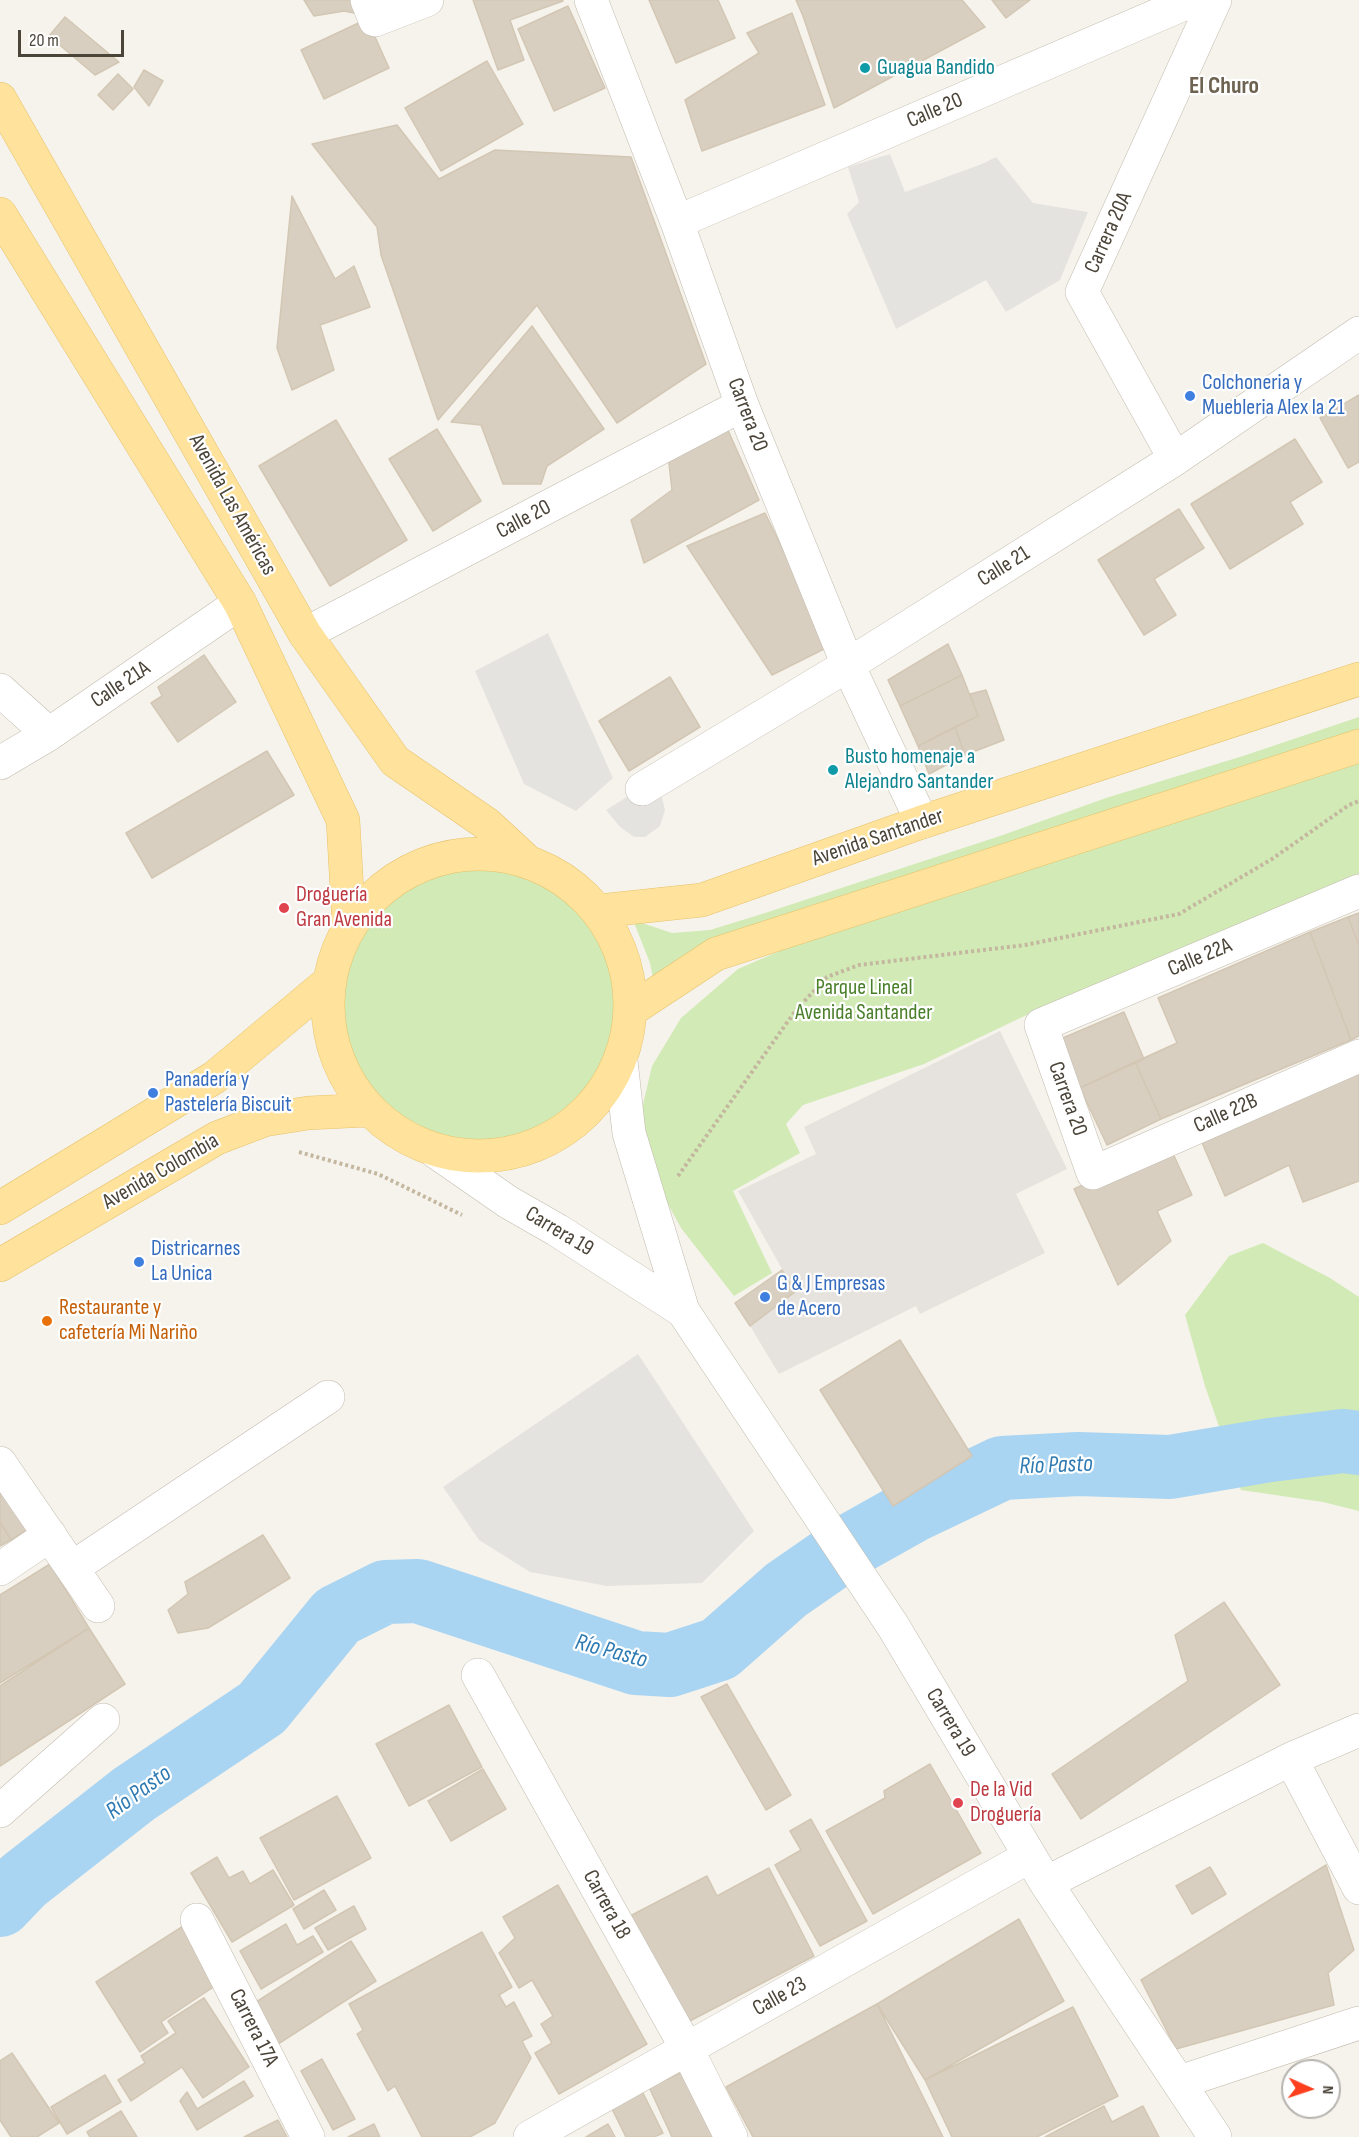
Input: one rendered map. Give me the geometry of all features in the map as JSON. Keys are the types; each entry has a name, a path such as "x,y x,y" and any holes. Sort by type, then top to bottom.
{"main road":[{"name":"Avenida Las Américas","path":"0,99 305,634 395,761 487,824 526,860"},
{"name":"Avenida Las Américas","path":"0,214 240,603 343,820 349,927"},
{"name":"Avenida Santander","path":"599,911 702,900 922,822 1359,679"},
{"path":"631,1010 716,954 1359,746"},
{"path":"475,852 526,860 566,880 599,911 624,958 631,1010 621,1061 598,1100 565,1131 525,1150 481,1157 436,1152 400,1135 369,1110 348,1082 335,1050 328,1016 330,981 337,953 349,927 382,888 426,862 475,852"},
{"path":"0,1208 215,1077 330,981"},
{"name":"Avenida Colombia","path":"0,1265 218,1138 264,1120 308,1113 369,1110"}],"street":[{"path":"371,10 427,0"},
{"name":"Carrera 20","path":"591,0 677,222 742,405 848,665 922,822"},
{"name":"Calle 20","path":"677,222 1193,0"},
{"name":"Carrera 20A","path":"1175,459 1083,292 1215,0"},
{"name":"Calle 21","path":"642,789 848,665 1175,459 1359,333"},
{"name":"Calle 20","path":"305,634 742,405"},
{"name":"Calle 21A","path":"0,763 49,734 240,603"},
{"path":"0,690 49,734"},
{"name":"Calle 22A","path":"1041,1025 1359,891"},
{"name":"Carrera 20","path":"1041,1025 1093,1173"},
{"name":"Calle 22B","path":"1093,1173 1359,1056"},
{"name":"Carrera 19","path":"621,1061 629,1133 683,1311 893,1626 1038,1870 1215,2137"},
{"name":"Carrera 19","path":"436,1152 508,1202 557,1230 683,1311"},
{"path":"72,1568 328,1396"},
{"path":"0,1463 98,1606"},
{"path":"0,1569 50,1535"},
{"name":"Carrera 18","path":"477,1675 687,2049 731,2137"},
{"path":"0,1811 103,1720"},
{"name":"Calle 23","path":"530,2137 687,2049 1038,1870 1359,1730"},
{"path":"1291,1758 1359,1888"},
{"name":"Carrera 17A","path":"197,1920 308,2137"},
{"path":"1180,2082 1359,2023"}],"path":[{"path":"655,1217 668,1190 796,1010 827,977 859,965 1025,945 1179,914 1272,859 1348,805 1359,801"},
{"path":"295,1151 378,1174 468,1218"}],"shaded area":[{"path":"890,154 905,192 996,157 1033,203 1088,212 1060,280 1006,312 986,280 896,329 847,214 859,202 848,167"},
{"path":"548,633 613,778 576,811 524,784 475,671"},
{"path":"657,778 665,810 660,826 645,837 634,837 620,827 606,810"},
{"path":"1000,1031 1067,1169 1016,1194 1045,1253 920,1314 916,1306 779,1374 750,1326 795,1292 738,1191 816,1154 804,1127"},
{"path":"638,1354 754,1531 702,1583 607,1586 530,1572 479,1540 443,1487"}],"green space":[{"path":"1359,717 1359,731 655,988 650,963 633,920 672,933 710,930 1000,836 1106,798"},
{"name":"Parque Lineal Avenida Santander","path":"1359,758 1359,874 1037,1010 924,1064 803,1105 786,1124 800,1153 733,1191 772,1273 734,1296 681,1228 649,1169 641,1113 652,1066 681,1018 738,969 835,927 967,884 1095,849"},
{"path":"466,860 494,860 523,866 549,877 584,902 602,925 615,950 624,977 626,1006 624,1035 615,1062 602,1087 584,1110 561,1128 523,1146 494,1152 466,1152 437,1146 411,1135 376,1110 358,1087 340,1049 334,1020 334,992 340,963 351,937 376,902 399,884 437,866"},
{"path":"1263,1243 1330,1278 1359,1297 1359,1511 1323,1502 1241,1490 1205,1386 1185,1315 1229,1256"}],"building":[{"path":"304,0 355,0 359,14 344,11 314,16"},
{"path":"473,0 563,1 510,20 524,60 498,70"},
{"path":"649,0 718,0 735,38 676,63"},
{"name":"Guagua Bandido","path":"796,0 962,0 985,27 834,108"},
{"path":"992,0 1030,0 1006,18"},
{"path":"568,6 605,88 554,111 518,29"},
{"path":"792,13 825,105 702,151 685,100 759,53 747,33"},
{"path":"65,17 119,62 95,75 49,36"},
{"path":"367,19 389,68 324,99 301,50"},
{"path":"487,61 523,124 441,171 405,108"},
{"path":"144,70 163,81 149,106 134,87"},
{"path":"118,74 133,89 113,110 98,95"},
{"path":"397,125 439,179 495,150 631,157 706,364 617,423 537,305 438,420 381,255 377,227 312,144"},
{"path":"292,196 335,279 354,266 370,307 320,325 334,370 292,390 277,348"},
{"path":"532,326 604,429 547,466 541,484 503,484 481,425 451,422"},
{"path":"1359,395 1359,462 1348,468 1320,418"},
{"path":"336,420 407,540 330,586 259,466"},
{"path":"727,428 759,500 644,563 631,520 672,490 668,455"},
{"path":"437,429 481,501 433,531 389,459"},
{"path":"1295,439 1322,482 1290,502 1303,524 1230,569 1191,504"},
{"path":"1179,509 1204,548 1154,579 1176,615 1144,635 1098,560"},
{"path":"765,513 830,646 772,675 687,546"},
{"path":"948,644 962,675 900,706 888,680"},
{"path":"204,655 236,702 178,742 151,703 162,696 158,687"},
{"path":"962,675 978,716 918,746 900,706"},
{"path":"670,677 700,727 629,771 599,721"},
{"path":"986,690 1004,740 965,755 955,727 978,716 970,694"},
{"path":"955,727 965,755 929,774 918,746"},
{"path":"267,751 294,795 152,878 126,833"},
{"path":"1359,913 1359,946 1348,917"},
{"path":"1348,917 1359,946 1359,1036 1351,1040 1310,932"},
{"path":"1310,932 1351,1040 1161,1119 1135,1062 1177,1043 1158,998"},
{"path":"1124,1012 1144,1059 1080,1088 1058,1040"},
{"path":"1135,1062 1161,1119 1107,1145 1080,1088"},
{"path":"1359,1067 1359,1181 1303,1202 1289,1165 1225,1196 1200,1138"},
{"path":"1169,1145 1192,1195 1157,1211 1171,1241 1118,1285 1074,1189"},
{"name":"G & J Empresas de Acero","path":"782,1270 795,1292 750,1326 735,1303"},
{"path":"900,1340 972,1456 893,1506 820,1390"},
{"path":"0,1482 28,1529 11,1540 0,1522"},
{"path":"0,1522 11,1540 0,1546"},
{"path":"263,1535 290,1578 208,1628 178,1633 168,1610 188,1594 185,1582"},
{"path":"50,1564 89,1628 0,1683 0,1595"},
{"path":"1224,1602 1280,1685 1081,1819 1052,1774 1188,1681 1175,1635"},
{"path":"89,1628 125,1684 0,1766 0,1686"},
{"path":"727,1684 791,1795 766,1810 701,1697"},
{"path":"449,1705 482,1767 409,1806 376,1744"},
{"path":"930,1764 981,1853 873,1914 826,1831 885,1798 884,1791"},
{"path":"483,1769 506,1809 451,1841 428,1801"},
{"path":"337,1796 371,1858 294,1900 260,1838"},
{"path":"811,1819 867,1921 820,1946 775,1865 801,1850 790,1831"},
{"path":"217,1857 229,1878 243,1871 250,1884 273,1870 294,1905 232,1942 191,1873"},
{"path":"1326,1865 1354,1950 1328,1973 1334,2005 1176,2049 1141,1980"},
{"path":"1210,1867 1226,1894 1192,1914 1176,1886"},
{"path":"769,1868 814,1956 686,2023 630,1916 707,1876 717,1896"},
{"path":"558,1885 647,2044 559,2094 535,2053 552,2043 541,2024 553,2016 532,1980 519,1988 499,1953 515,1938 503,1917"},
{"path":"324,1890 336,1910 304,1929 293,1909"},
{"path":"354,1906 366,1929 328,1950 315,1928"},
{"path":"1019,1919 1064,2001 925,2080 877,2004"},
{"path":"188,1923 224,1980 161,2022 168,2033 140,2052 96,1982"},
{"path":"286,1924 297,1945 313,1936 323,1952 261,1989 240,1951"},
{"path":"482,1932 512,1987 499,1995 506,2007 514,2002 532,2036 522,2041 531,2058 495,2123 470,2137 422,2137 395,2086 388,2091 357,2034 363,2030 349,2004"},
{"path":"351,1941 376,1981 278,2044 253,2004"},
{"path":"204,1998 249,2067 203,2098 182,2067 131,2101 118,2080 145,2063 141,2056 176,2033 168,2021"},
{"path":"877,2004 943,2137 753,2137 726,2087"},
{"path":"1073,2007 1118,2096 1037,2137 952,2137 925,2080"},
{"path":"12,2053 59,2123 37,2137 11,2137 0,2120 0,2061"},
{"path":"322,2059 355,2119 333,2130 301,2071"},
{"path":"683,2072 720,2137 672,2137 649,2087"},
{"path":"105,2075 121,2102 67,2134 51,2107"},
{"path":"244,2081 253,2096 197,2130 180,2101 187,2092 197,2109"},
{"path":"641,2089 663,2133 654,2137 626,2137 610,2105"},
{"path":"1104,2106 1112,2122 1143,2106 1159,2137 1045,2137"},
{"path":"121,2111 137,2137 90,2137 87,2132"},
{"path":"278,2120 287,2137 244,2137"},
{"path":"374,2124 380,2137 348,2137"},
{"path":"608,2124 615,2137 586,2137"}],"waterway":[{"name":"Río Pasto","path":"0,1905 23,1881 134,1794 262,1708 337,1616 385,1592 418,1591 636,1663 670,1665 719,1649 786,1590 848,1547 914,1510 1002,1468 1078,1464 1170,1467 1270,1450 1343,1441 1359,1443"}],"place":[{"name":"Guagua Bandido","path":"865,68"},
{"name":"Colchoneria y Muebleria Alex la 21","path":"1190,396"},
{"name":"Busto homenaje a Alejandro Santander","path":"833,770"},
{"name":"Droguería Gran Avenida","path":"284,908"},
{"name":"Panadería y Pastelería Biscuit","path":"153,1093"},
{"name":"Districarnes La Unica","path":"139,1262"},
{"name":"G & J Empresas de Acero","path":"765,1297"},
{"name":"Restaurante y cafetería Mi Nariño","path":"47,1321"},
{"name":"De la Vid Droguería","path":"958,1803"}],"district":[{"name":"El Churo","path":"1224,87"}]}
